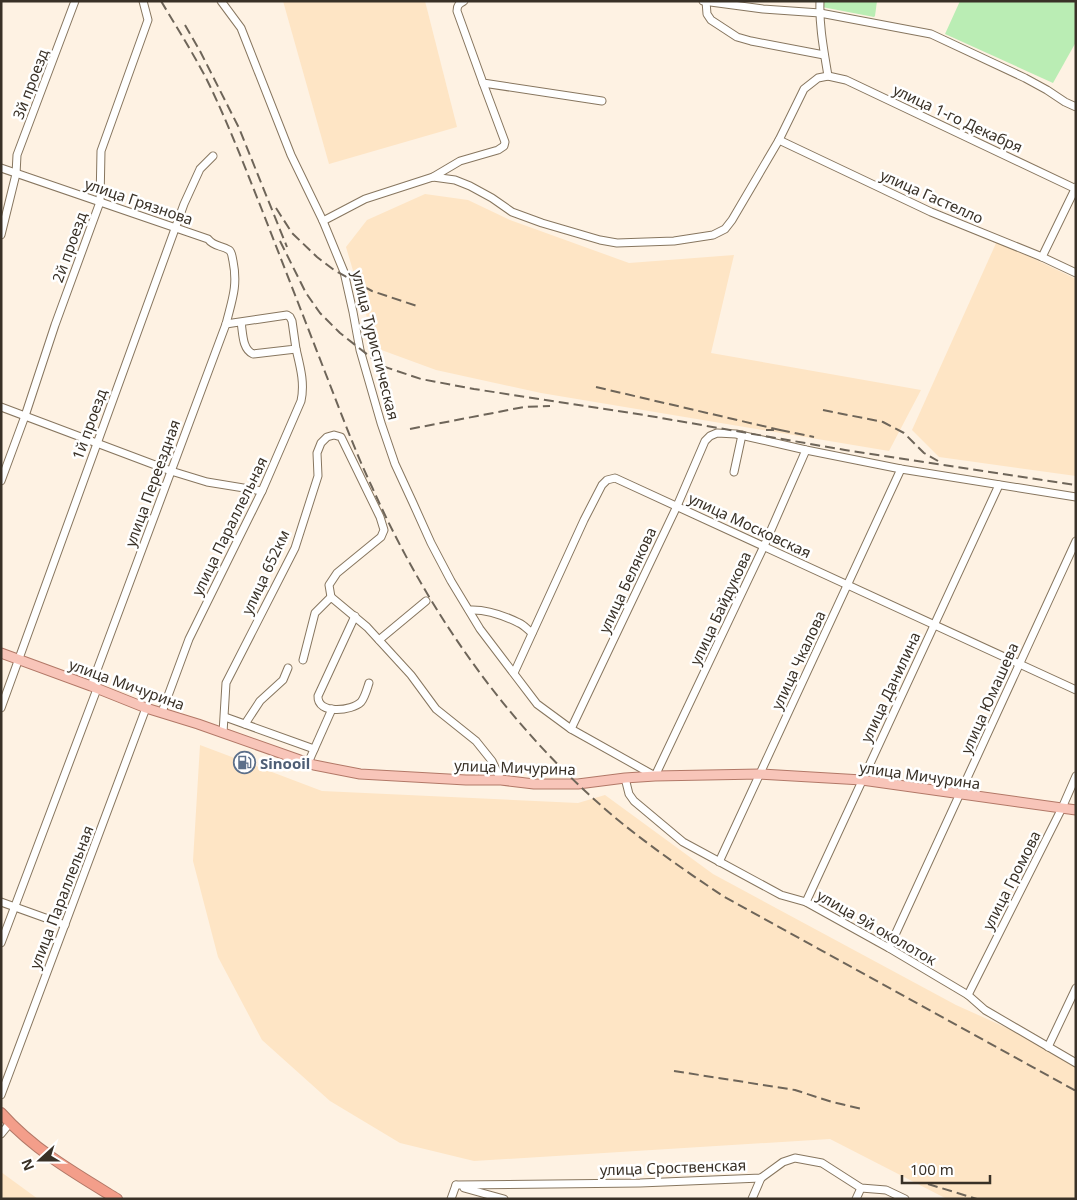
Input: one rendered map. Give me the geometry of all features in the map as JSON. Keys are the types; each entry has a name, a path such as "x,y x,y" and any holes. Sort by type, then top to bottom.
{"highway":[{"path":"1,1113 33,1144 68,1169 117,1199"}],"main road":[{"name":"улица Мичурина","path":"1,653 146,708 308,762 366,775 501,780 534,784 578,784 655,776 760,774 862,780 1076,810"}],"street":[{"name":"3й проезд","path":"1,235 16,174 17,155 75,1"},
{"name":"2й проезд","path":"1,481 100,202 101,151 148,20 143,1"},
{"name":"улица Туристическая","path":"221,1 241,28 291,155 323,221 344,272 360,350 395,464 431,543 451,581 480,629 537,704 571,729 655,776"},
{"path":"323,221 365,199 433,177 460,161 498,150 504,146 505,142 457,11 459,3 464,1"},
{"path":"824,55 737,37 711,20 707,14 705,1 763,9 820,13 931,34 1025,78 1076,108"},
{"path":"433,177 455,180 470,186 519,215 600,240 617,243 674,241 712,235 725,229 732,220 779,140 804,89 818,78 828,76 824,55 820,1"},
{"name":"улица 1-го Декабря","path":"828,76 846,80 1076,188"},
{"path":"483,83 602,101"},
{"name":"улица Гастелло","path":"779,140 931,212 1042,257 1076,273"},
{"name":"1й проезд","path":"1,708 184,204 200,169 214,156"},
{"name":"улица Грязнова","path":"1,168 208,239 212,244 229,250 232,253 235,287"},
{"path":"1042,257 1076,188"},
{"name":"улица Переездная","path":"1,943 226,324 235,287"},
{"name":"улица Параллельная","path":"162,712 189,639 262,490 301,401 303,391 302,377 290,317 287,315 241,322"},
{"path":"226,324 241,322 245,347 249,353 296,348"},
{"path":"1,407 171,471 207,482 262,490"},
{"name":"улица Белякова","path":"571,729 677,506 705,441 717,433 742,435"},
{"name":"улица 652км","path":"223,733 226,683 295,548 318,476 318,453 321,443 327,437 334,435 341,437 380,516 384,530 381,538 337,573 329,585 331,597 315,613 303,660"},
{"path":"734,472 742,435 901,470 1076,497"},
{"name":"улица Байдукова","path":"655,776 764,546 806,450"},
{"name":"улица Чкалова","path":"719,862 901,470"},
{"name":"улица Московская","path":"514,673 602,485 607,480 615,478 1076,690"},
{"name":"улица Данилина","path":"806,902 999,484"},
{"name":"улица Юмашева","path":"888,948 1076,541"},
{"path":"331,597 379,640 411,675 436,709 476,741 492,761 501,780"},
{"path":"379,640 426,601"},
{"path":"469,610 478,610 520,623 532,633"},
{"path":"354,616 318,696 318,700 321,705 335,710 355,706 362,701 369,684"},
{"path":"245,724 260,701 283,680 288,668"},
{"name":"улица Параллельная","path":"1,1095 146,708"},
{"path":"308,762 332,709"},
{"path":"224,717 314,749"},
{"name":"улица Громова","path":"968,995 1062,808 1076,776"},
{"name":"улица 9й околоток","path":"625,778 629,794 634,801 683,842 781,895 806,902 888,948 968,995 985,1010 1076,1063"},
{"path":"1,902 65,925"},
{"path":"1048,1047 1076,988"},
{"path":"1,1134 10,1123"},
{"name":"улица Сроственская","path":"456,1186 640,1183 761,1178 783,1162 795,1158 822,1164 861,1188 886,1190 905,1199"},
{"path":"752,1199 761,1178"},
{"path":"452,1199 456,1186 504,1199"},
{"path":"856,1199 861,1188"}],"shaded area":[{"path":"283,1 425,1 457,127 329,164"},
{"path":"425,194 468,200 510,220 629,263 734,255 711,353 921,390 889,451 541,393 436,370 376,348 346,247 367,220"},
{"path":"997,241 1076,279 1076,476 939,457 912,430"},
{"path":"200,745 322,791 578,803 605,795 713,874 956,1005 1076,1059 1076,1199 947,1199 830,1139 474,1161 400,1143 330,1101 262,1040 218,957 193,861"},
{"path":"1,1172 38,1199 1,1199"}],"green space":[{"path":"823,1 877,1 875,16 822,7"},
{"path":"960,1 1076,1 1076,42 1053,83 945,34"}],"railway":[{"path":"161,1 200,66 221,109 353,444 394,534 446,624 508,709 542,748 618,820 656,850 723,896 1076,1091"},
{"path":"185,25 239,128 287,247"},
{"path":"276,208 292,233 334,270 372,291 420,307"},
{"path":"280,241 306,293 320,313 340,333 382,366 421,379 845,450 1076,485"},
{"path":"596,387 780,430 766,430"},
{"path":"410,429 524,407 550,406"},
{"path":"823,410 883,422 904,433 924,453 938,461"},
{"path":"780,430 814,437"},
{"path":"674,1071 795,1090 862,1109"},
{"path":"928,1184 977,1199"}],"place":[{"name":"Sinooil","path":"244,763"}]}
